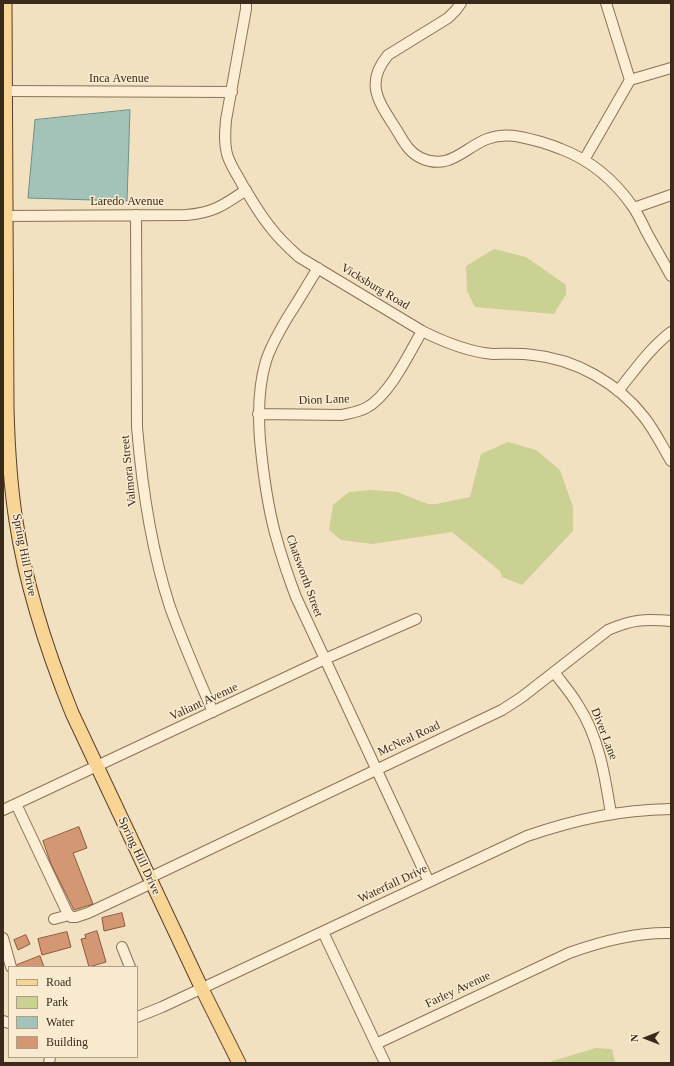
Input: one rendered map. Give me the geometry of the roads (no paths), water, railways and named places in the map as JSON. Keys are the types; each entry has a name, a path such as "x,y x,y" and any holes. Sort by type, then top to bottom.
{"main road":[{"name":"Spring Hill Drive","path":"5,3 4,216 8,446 16,521 23,560 32,599 45,641 72,713 202,989 239,1063"}],"street":[{"name":"Vicksburg Road","path":"246,3 226,120 225,144 232,166 270,228 299,257 436,338 454,346 493,354 518,353 553,359 571,364 603,380 631,402 644,416 671,461"},
{"path":"461,3 448,18 388,55 382,62 379,69 376,78 376,86 380,103 409,150 420,158 436,162 446,161 455,158 487,139 508,135 519,136 560,148 584,160 597,169 623,194 634,208 671,276"},
{"path":"606,3 630,80"},
{"path":"584,160 630,80 671,68"},
{"name":"Inca Avenue","path":"5,92 232,92"},
{"name":"Laredo Avenue","path":"4,216 199,214 222,206 246,190"},
{"path":"634,208 671,195"},
{"name":"Valmora Street","path":"136,215 137,427 144,498 150,533 170,606 213,712"},
{"name":"Chatsworth Street","path":"318,268 272,345 262,378 258,414 263,470 268,499 275,533 296,597 429,882"},
{"name":"Dion Lane","path":"258,414 342,415 354,413 366,408 383,394 422,331"},
{"path":"618,391 648,353 661,339 671,332"},
{"name":"Valiant Avenue","path":"3,810 325,659 416,619"},
{"name":"McNeal Road","path":"54,919 70,915 72,917 76,917 376,769 502,710 522,697 608,630 622,624 635,621 671,621"},
{"name":"Diver Lane","path":"554,672 578,705 589,724 603,767 611,814"},
{"path":"16,804 64,906 70,915"},
{"name":"Waterfall Drive","path":"138,1016 162,1007 202,989 527,836 583,819 652,809 671,809"},
{"path":"323,932 385,1063"},
{"name":"Farley Avenue","path":"376,1044 569,953 617,938 641,934 671,933"},
{"path":"3,938 11,966"},
{"path":"122,948 130,966"}],"water":[{"path":"130,110 127,201 28,198 35,120"}]}
